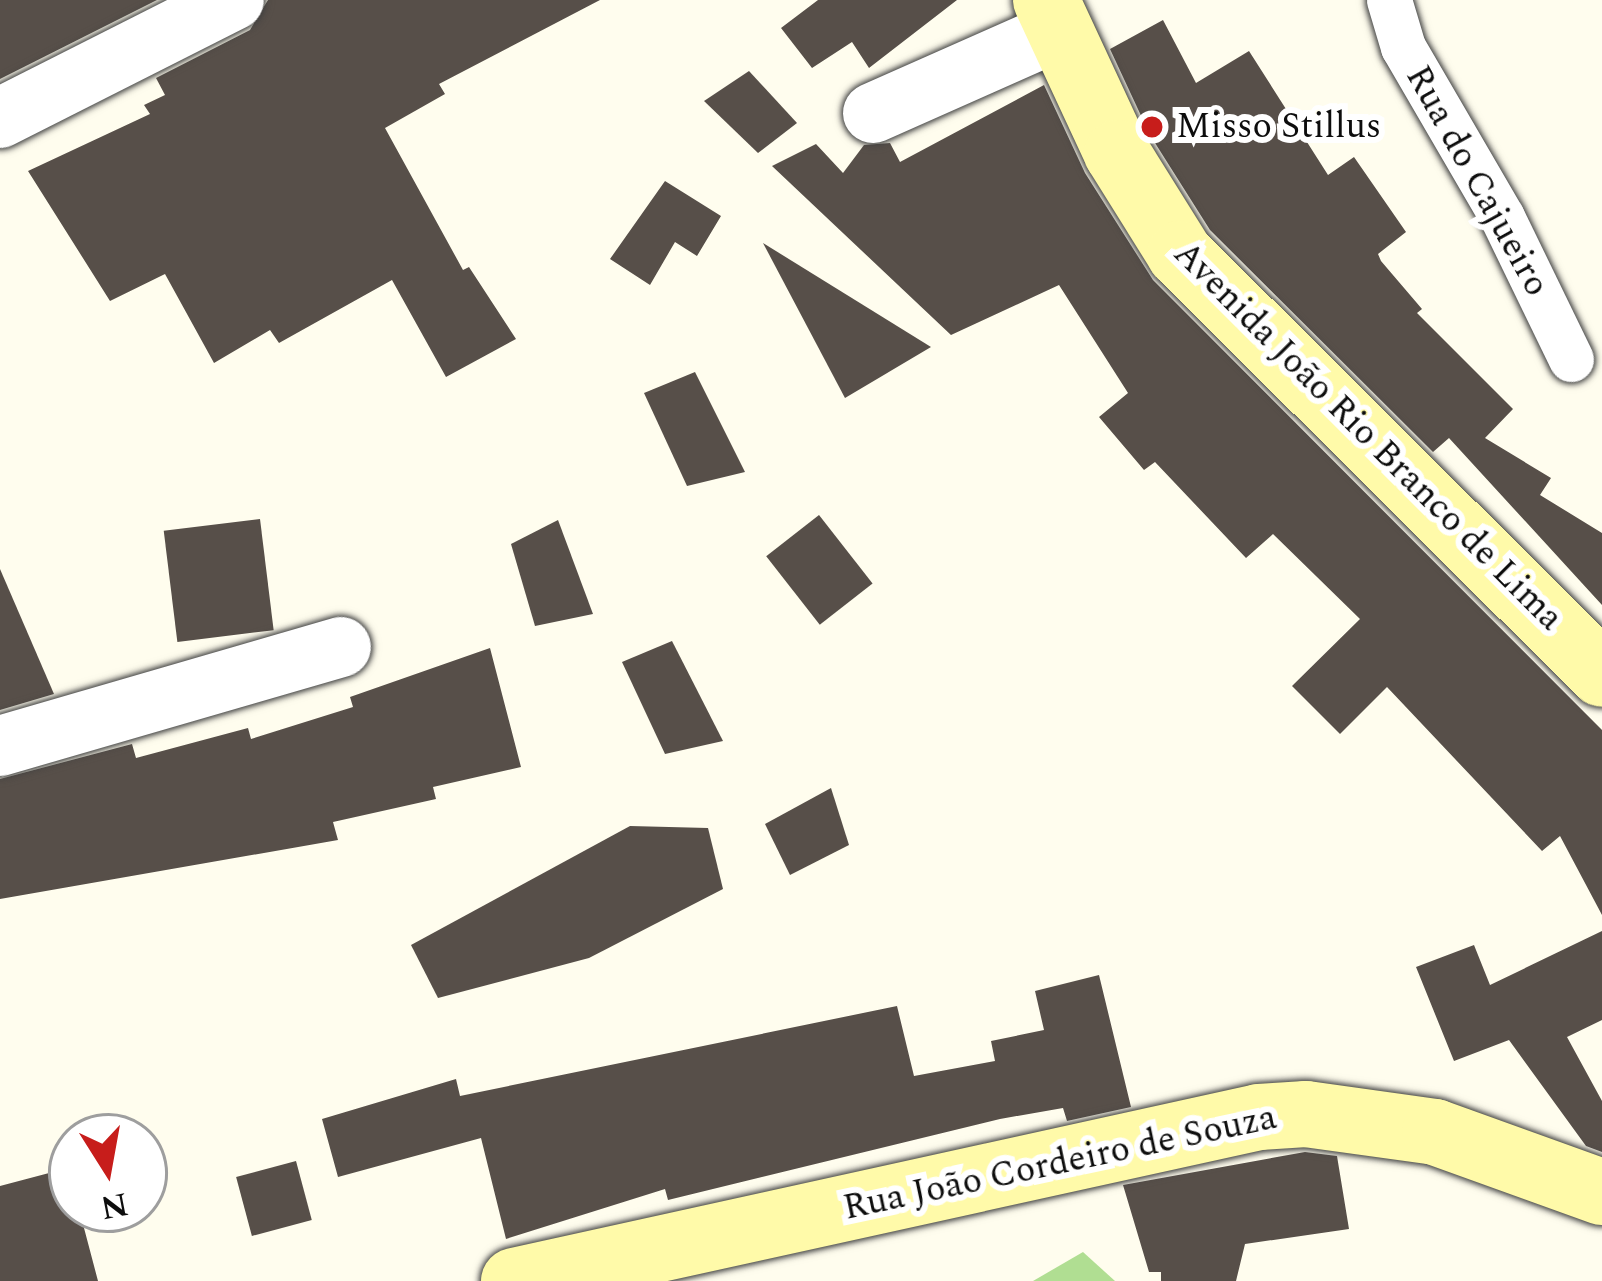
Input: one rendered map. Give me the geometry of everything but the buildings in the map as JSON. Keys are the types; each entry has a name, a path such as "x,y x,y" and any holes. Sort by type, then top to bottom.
{"main road":[{"name":"Avenida João Rio Branco de Lima","path":"1052,16 1117,153 1180,254 1602,674"},
{"name":"Rua João Cordeiro de Souza","path":"514,1281 1259,1117 1306,1114 1435,1132 1602,1192"}],"street":[{"path":"0,118 234,0"},
{"name":"Rua do Cajueiro","path":"1389,0 1403,47 1502,217 1571,359"},
{"path":"873,113 1052,16"},
{"path":"0,746 341,647"}],"green space":[{"path":"1083,1252 1115,1281 1033,1281"}],"place":[{"name":"Misso Stillus","path":"1152,127"}]}
